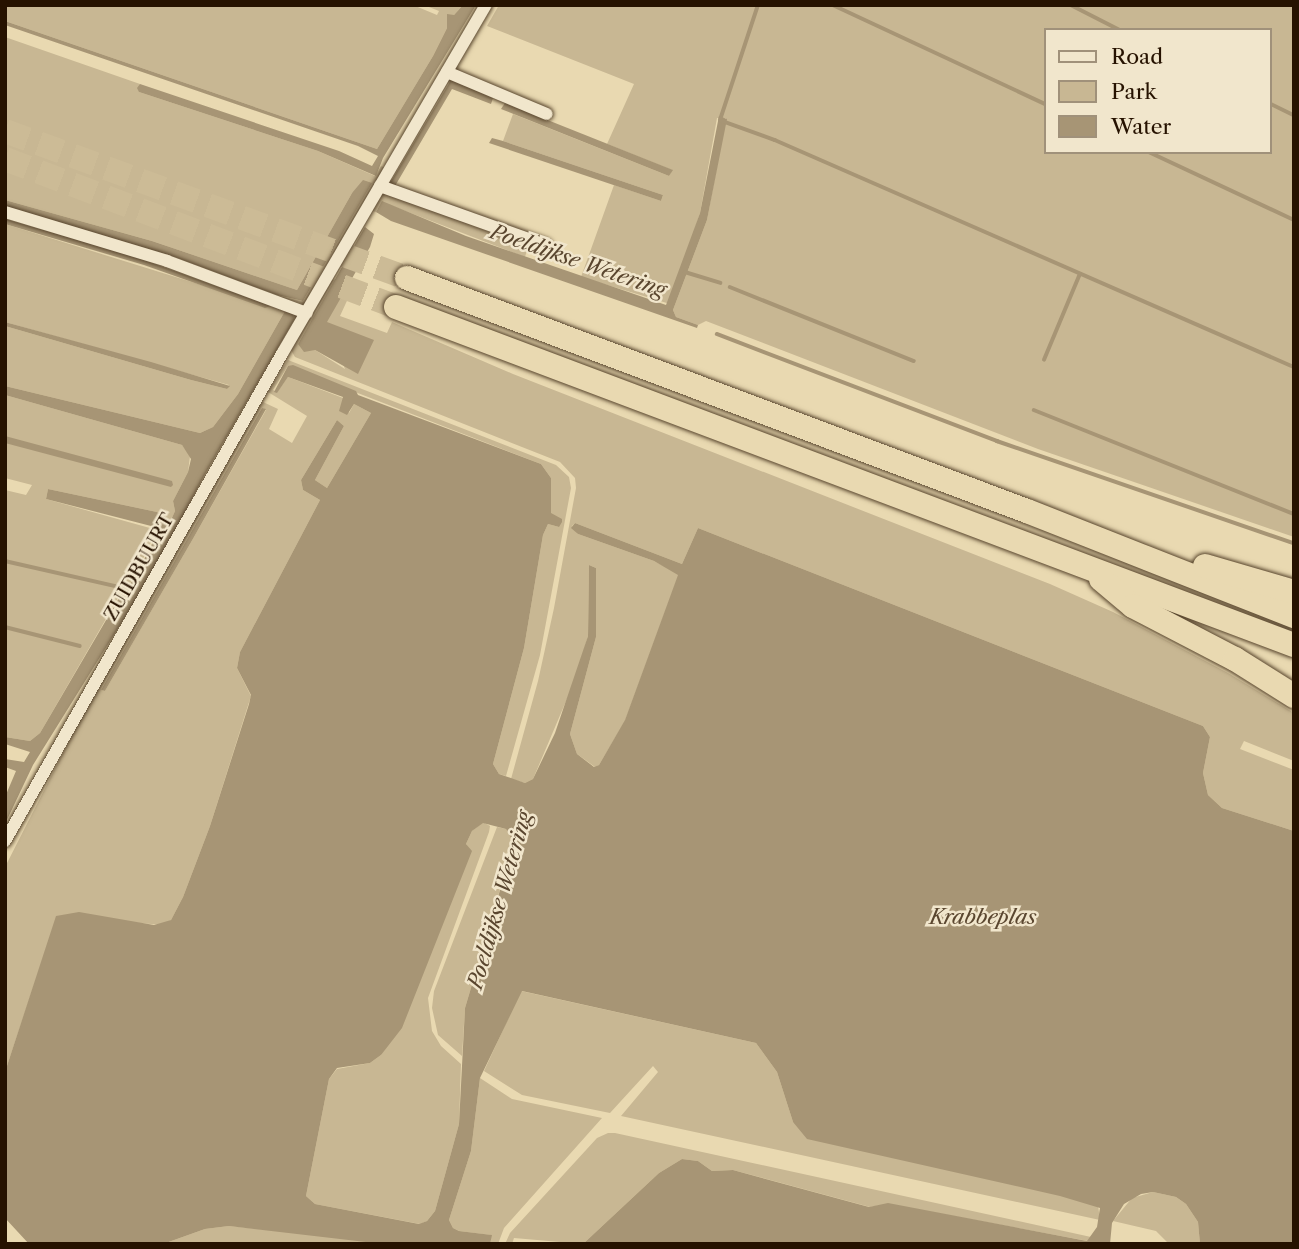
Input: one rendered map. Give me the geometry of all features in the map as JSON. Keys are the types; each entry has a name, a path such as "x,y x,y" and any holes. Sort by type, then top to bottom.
{"highway":[{"path":"407,278 1027,511 1294,616"},
{"path":"396,307 1294,645"},
{"path":"1027,511 1294,592"},
{"path":"1084,566 1133,606 1235,659 1294,696"}],"street":[{"name":"ZUIDBUURT","path":"5,841 486,5"},
{"path":"447,72 547,114"},
{"path":"380,186 546,245"},
{"path":"5,212 167,261 272,297 307,313"}],"green space":[{"path":"5,5 413,5 437,15 439,11 424,5 463,5 454,15 447,15 447,28 433,56 377,149 5,21"},
{"path":"499,5 1294,5 1294,537 1038,449 706,321 698,325 676,317 673,310 707,220 726,118 717,118 700,213 670,304 581,277 614,185 661,201 663,195 503,141 513,114 669,176 672,170 607,144 634,84 487,26"},
{"path":"5,37 140,84 139,92 318,151 375,176 381,166 385,168 304,304 273,295 303,301 371,183 352,193 297,290 152,241 5,200"},
{"path":"383,191 528,247 525,257 382,202 376,212 372,211"},
{"path":"5,224 298,315 189,505 294,320 285,311 238,394 213,427 200,433 5,386 5,326 191,380 227,389 229,385 5,322"},
{"path":"337,279 298,344 315,350 345,369 326,322 348,284 351,292 340,316 387,333 392,322 513,374 1050,584 1113,612 1228,673 1294,713 1294,761 1244,741 1240,749 1294,770 1294,831 1222,808 1208,795 1203,773 1210,737 1203,726 698,528 682,564 575,523 572,526 578,534 654,561 679,574 625,721 599,765 595,767 577,754 570,734 596,637 596,568 589,565 588,636 575,680 533,779 525,783 511,779 538,681 554,608 576,488 575,478 560,462 295,357 291,350 331,280"},
{"path":"288,360 556,465 569,477 571,488 540,655 506,776 499,774 493,764 524,648 543,535 548,524 559,527 551,514 551,478 541,464 288,366 273,390 277,392 288,377 343,398 349,413 354,404 371,413 327,488 315,480 344,426 337,420 301,480 303,490 320,500 240,652 237,668 251,696 210,826 183,897 171,920 163,925 57,916 5,1072 5,867 87,706 260,404 263,402 278,409 269,429 292,443 307,416 268,392","holes":["262,408 266,410 105,691 101,690"]},
{"path":"5,395 182,445 190,456 188,472 173,501 175,511 171,520 157,512 48,489 46,499 157,530 132,581 125,586 40,733 30,741 5,737 5,490 26,495 32,485 5,478"},
{"path":"483,822 490,826 489,832 428,998 432,1031 441,1046 461,1064 459,1124 435,1211 427,1221 420,1224 315,1204 306,1196 329,1079 337,1069 370,1063 381,1055 471,852 466,844 472,831"},
{"path":"497,827 506,829 514,842 465,1008 462,1056 438,1035 432,1008 434,991"},
{"path":"521,991 756,1043 777,1072 793,1122 1098,1205 1100,1220 621,1116 658,1072 653,1066 610,1113 522,1095 484,1071"},
{"path":"480,1078 512,1099 602,1118 504,1228 498,1244 490,1244 491,1235 459,1231 453,1228 449,1220 471,1151"},
{"path":"608,1133 1091,1237 1088,1241 888,1204 870,1207 733,1170 712,1171 698,1161 682,1159 659,1173 583,1244 514,1238 512,1244 505,1244 510,1233 597,1138"},
{"path":"1153,1192 1176,1197 1186,1204 1198,1222 1200,1244 1169,1244 1156,1231 1113,1221 1132,1198"},
{"path":"229,1226 370,1240 383,1244 163,1244 205,1229"}],"water":[{"path":"463,5 476,5 383,158 376,176 318,151 139,92 137,88 140,84 339,151 372,166 378,156 358,146 5,25 5,21 377,149 433,56 447,28 447,14 454,15"},
{"path":"451,80 493,98 491,104 452,89 395,186 390,183"},
{"path":"505,103 673,170 669,176 501,109"},
{"path":"719,116 727,119 707,220 673,310 676,317 698,325 697,328 391,221 376,212 382,201 466,236 666,305 700,213"},
{"path":"492,138 663,195 661,201 489,143"},
{"path":"363,180 372,183 303,301 277,295 175,257 5,206 5,200 152,241 297,290 352,193"},
{"path":"5,219 133,256 271,306 265,308 144,265 5,224"},
{"path":"365,227 374,234 370,247 327,322 374,340 358,374 315,350 304,352 298,344"},
{"path":"285,311 293,313 294,320 205,474 156,567 33,765 5,824 5,797 16,771 5,767 5,759 24,762 30,752 5,744 5,737 30,741 40,733 126,586 133,581 157,534 155,527 46,499 48,489 157,512 171,520 175,511 173,501 188,472 191,459 182,445 5,395 5,386 200,433 213,427 238,394"},
{"path":"5,322 230,386 227,389 191,380 5,326"},
{"name":"Krabbeplas","path":"293,365 356,391 358,395 541,464 551,478 551,513 562,519 562,522 559,527 548,524 543,535 524,648 493,764 499,774 525,783 533,779 555,733 588,636 589,565 596,568 596,637 570,734 577,754 594,767 599,765 625,720 678,575 654,561 578,534 571,528 575,523 682,564 698,528 1203,726 1210,737 1203,773 1208,795 1222,808 1294,831 1294,1244 1200,1244 1198,1222 1186,1204 1176,1197 1153,1192 1141,1194 1124,1204 1112,1223 1110,1244 583,1244 659,1173 682,1159 698,1161 712,1171 733,1170 869,1207 888,1203 1087,1241 1097,1227 1100,1208 1060,1196 807,1139 793,1122 777,1072 756,1043 522,991 480,1078 471,1151 449,1220 453,1228 459,1231 492,1235 490,1244 383,1244 229,1226 205,1229 163,1244 29,1244 5,1218 5,1072 56,916 79,912 154,925 171,920 183,897 210,826 249,704 251,695 237,668 240,652 320,500 303,490 301,480 337,420 344,426 315,480 327,488 371,413 354,404 347,415 339,411 343,397 288,377 277,393 274,392 288,366","holes":["483,823 506,829 514,843 465,1008 459,1124 435,1211 427,1221 419,1224 315,1204 306,1196 329,1079 337,1068 370,1063 381,1055 402,1028 472,851 466,844 472,831"]},
{"path":"262,408 266,409 194,537 105,691 101,690"},
{"path":"5,436 172,481 173,485 171,487 5,443"}],"waterway":[{"name":"Poeldijkse Wetering","path":"720,120 758,5"},
{"path":"833,5 1044,104"},
{"path":"1071,5 1116,28"},
{"path":"1271,104 1294,115"},
{"path":"722,121 775,140 1294,367"},
{"path":"1153,154 1294,220"},
{"path":"685,272 720,283"},
{"path":"1044,360 1080,274"},
{"path":"730,287 914,361"},
{"path":"717,334 997,441 1294,543"},
{"path":"1034,410 1294,514"},
{"path":"5,561 124,588"},
{"path":"5,627 80,646"}],"tunnel":[{"path":"5,131 407,278"},
{"path":"5,159 396,307"}]}
